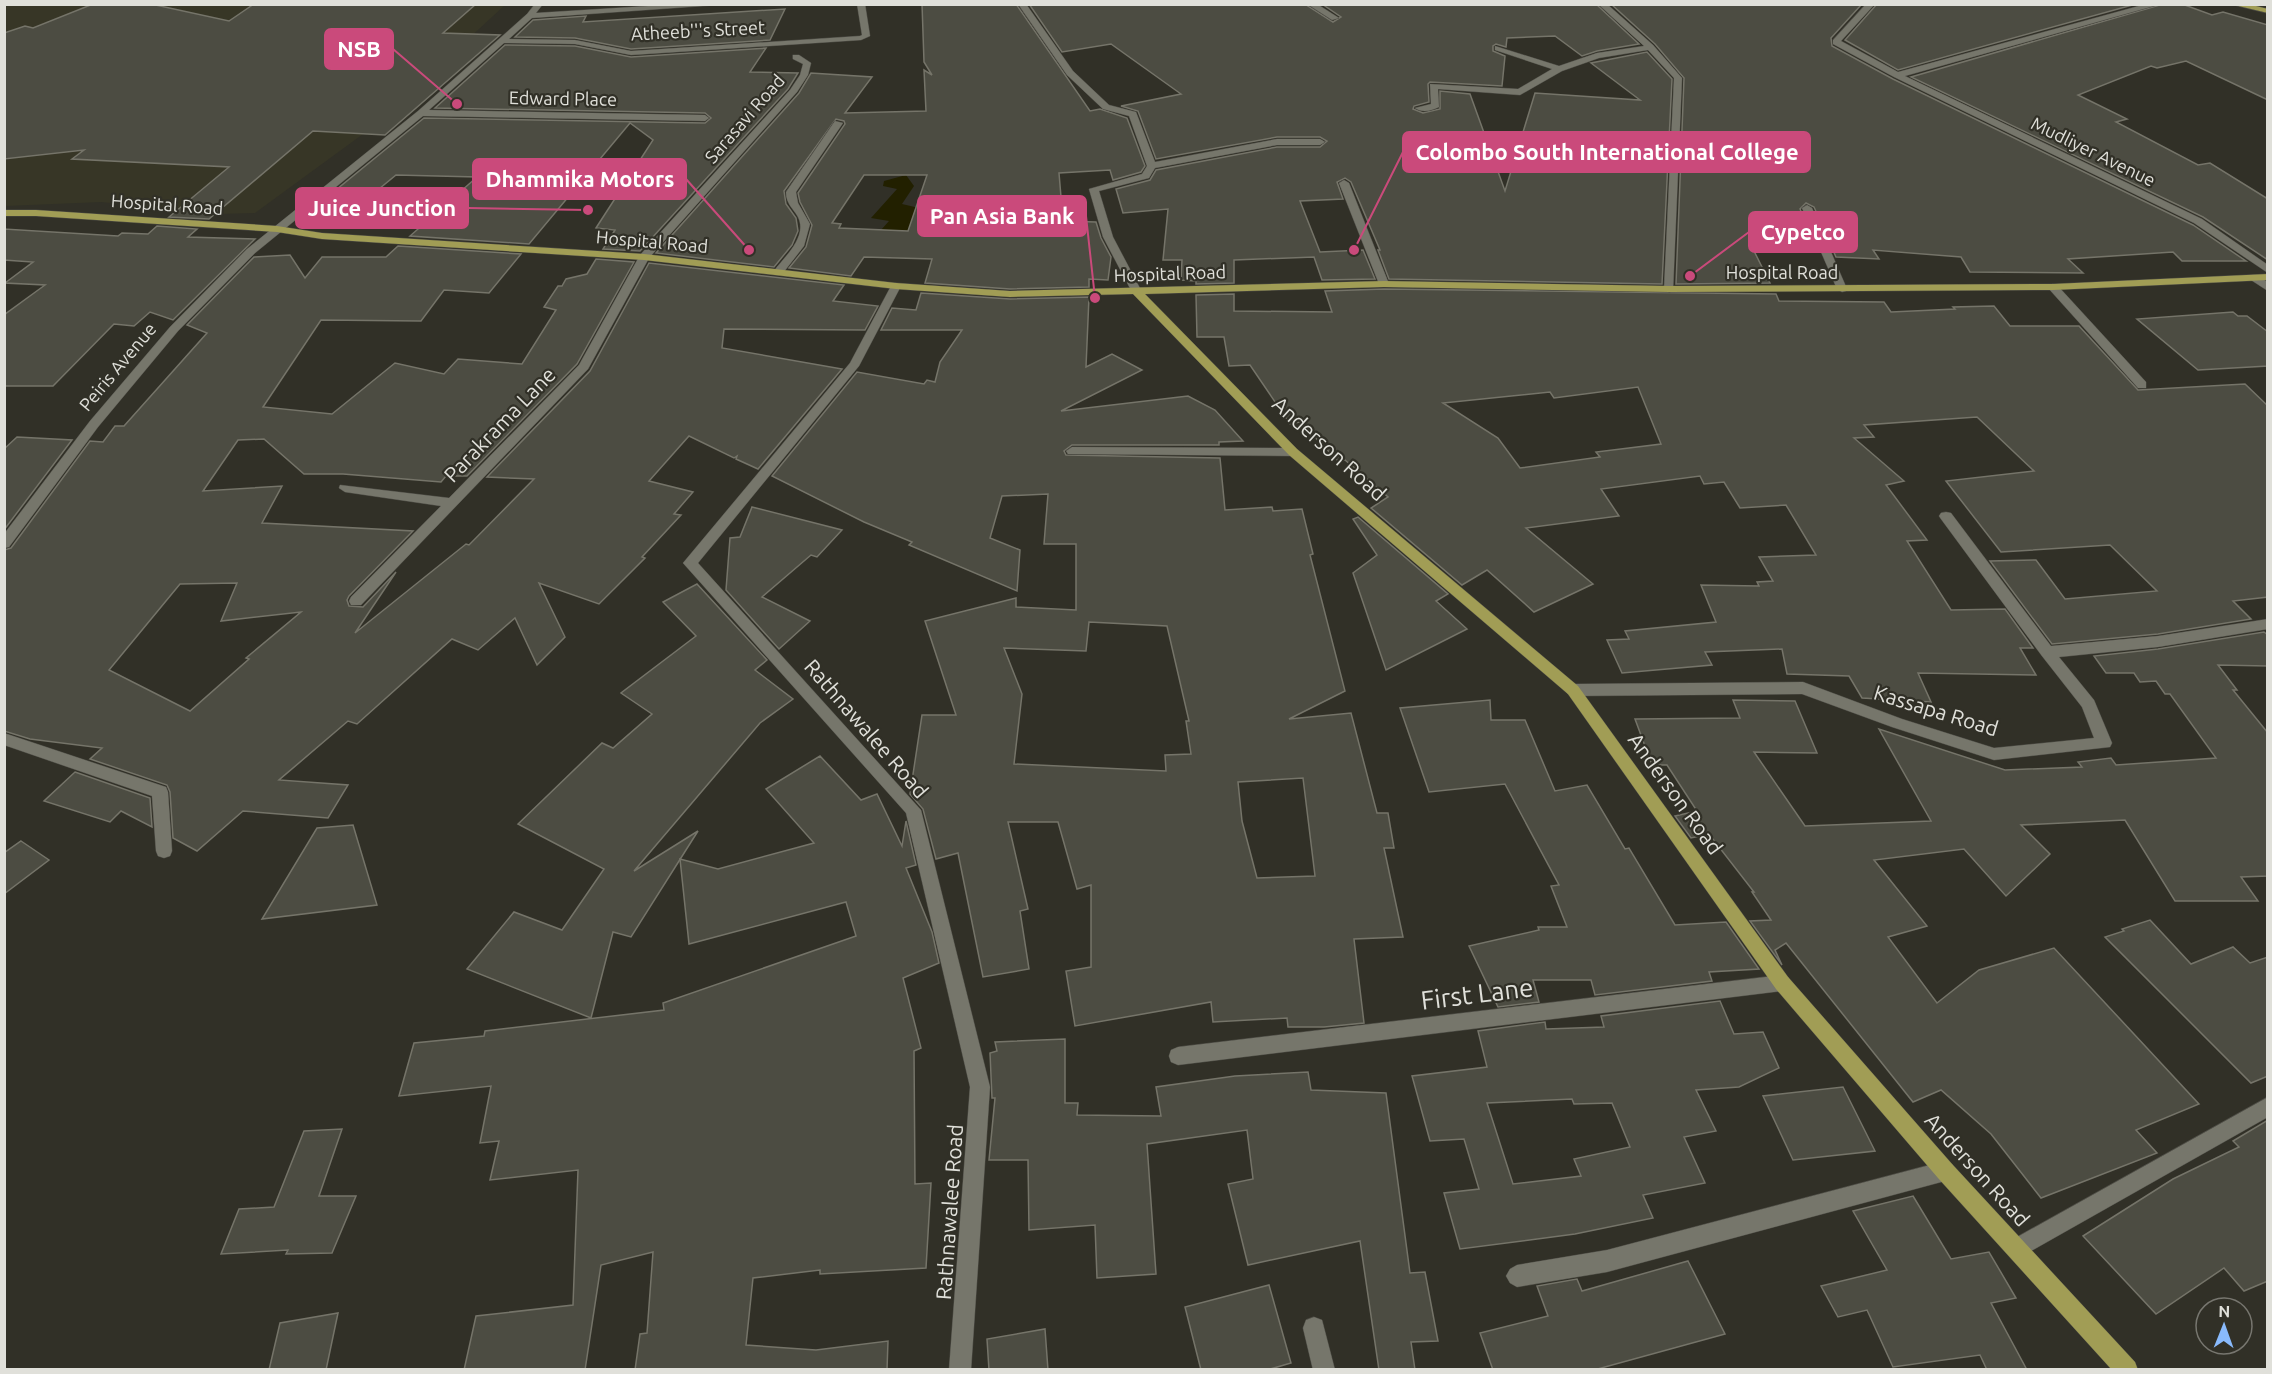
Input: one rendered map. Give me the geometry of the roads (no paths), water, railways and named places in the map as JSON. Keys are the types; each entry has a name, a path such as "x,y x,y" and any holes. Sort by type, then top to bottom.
{"main road":[{"path":"2235,4 2268,10"},
{"name":"Hospital Road","path":"4,213 36,213 277,229 322,236 644,256 896,286 1010,294 1384,284 1670,289 2053,287 2268,278"},
{"name":"Anderson Road","path":"1137,292 1293,452 1513,636 1573,690 1782,983 1945,1171 2127,1370"}],"street":[{"name":"Peiris Avenue","path":"4,544 94,424 174,329 251,251 421,113 530,15 539,4"},
{"path":"530,15 727,4"},
{"name":"Atheeb'''s Street","path":"501,41 575,42 630,53 861,38 866,36 861,4"},
{"path":"1022,4 1070,73 1106,107 1133,114 1152,166"},
{"path":"1311,4 1335,18"},
{"path":"1602,4 1650,47 1678,78 1670,289"},
{"name":"Mudliyer Avenue","path":"1872,4 1836,42 1897,75 2198,221 2268,270"},
{"path":"1897,75 2157,4"},
{"path":"1419,108 1431,108 1436,105 1433,86 1520,92 1559,69 1597,56 1650,47"},
{"path":"1498,48 1559,69"},
{"name":"Sarasavi Road","path":"644,256 793,92 804,75 807,63 796,57"},
{"name":"Edward Place","path":"421,113 705,118"},
{"path":"778,271 803,238 806,226 803,217 792,203 791,192 838,123"},
{"path":"1137,292 1108,237 1094,189 1146,176 1152,166 1277,142 1320,142"},
{"path":"1344,183 1384,284"},
{"path":"1807,208 1842,289"},
{"name":"Parakrama Lane","path":"356,601 584,367 644,256"},
{"path":"2255,278 2268,288"},
{"name":"Rathnawalee Road","path":"896,286 855,364 690,563 913,810 980,1087 960,1370"},
{"path":"2053,287 2142,385"},
{"path":"1072,451 1293,452"},
{"path":"345,488 452,503"},
{"path":"1946,516 2047,652 2112,648 2178,640 2268,624"},
{"name":"Kassapa Road","path":"1573,690 1803,688 1897,723 1994,754 2104,743 2089,704 2047,652"},
{"path":"4,739 160,792 164,851"},
{"name":"First Lane","path":"1178,1056 1782,983"},
{"path":"2017,1248 2268,1106"},
{"path":"1517,1276 1607,1261 1945,1171"},
{"path":"1314,1328 1324,1370"}],"place":[{"name":"NSB","path":"457,104"},
{"name":"Juice Junction","path":"588,210"},
{"name":"Dhammika Motors","path":"749,250"},
{"name":"Colombo South International College","path":"1354,250"},
{"name":"Cypetco","path":"1690,276"},
{"name":"Pan Asia Bank","path":"1095,298"}]}
